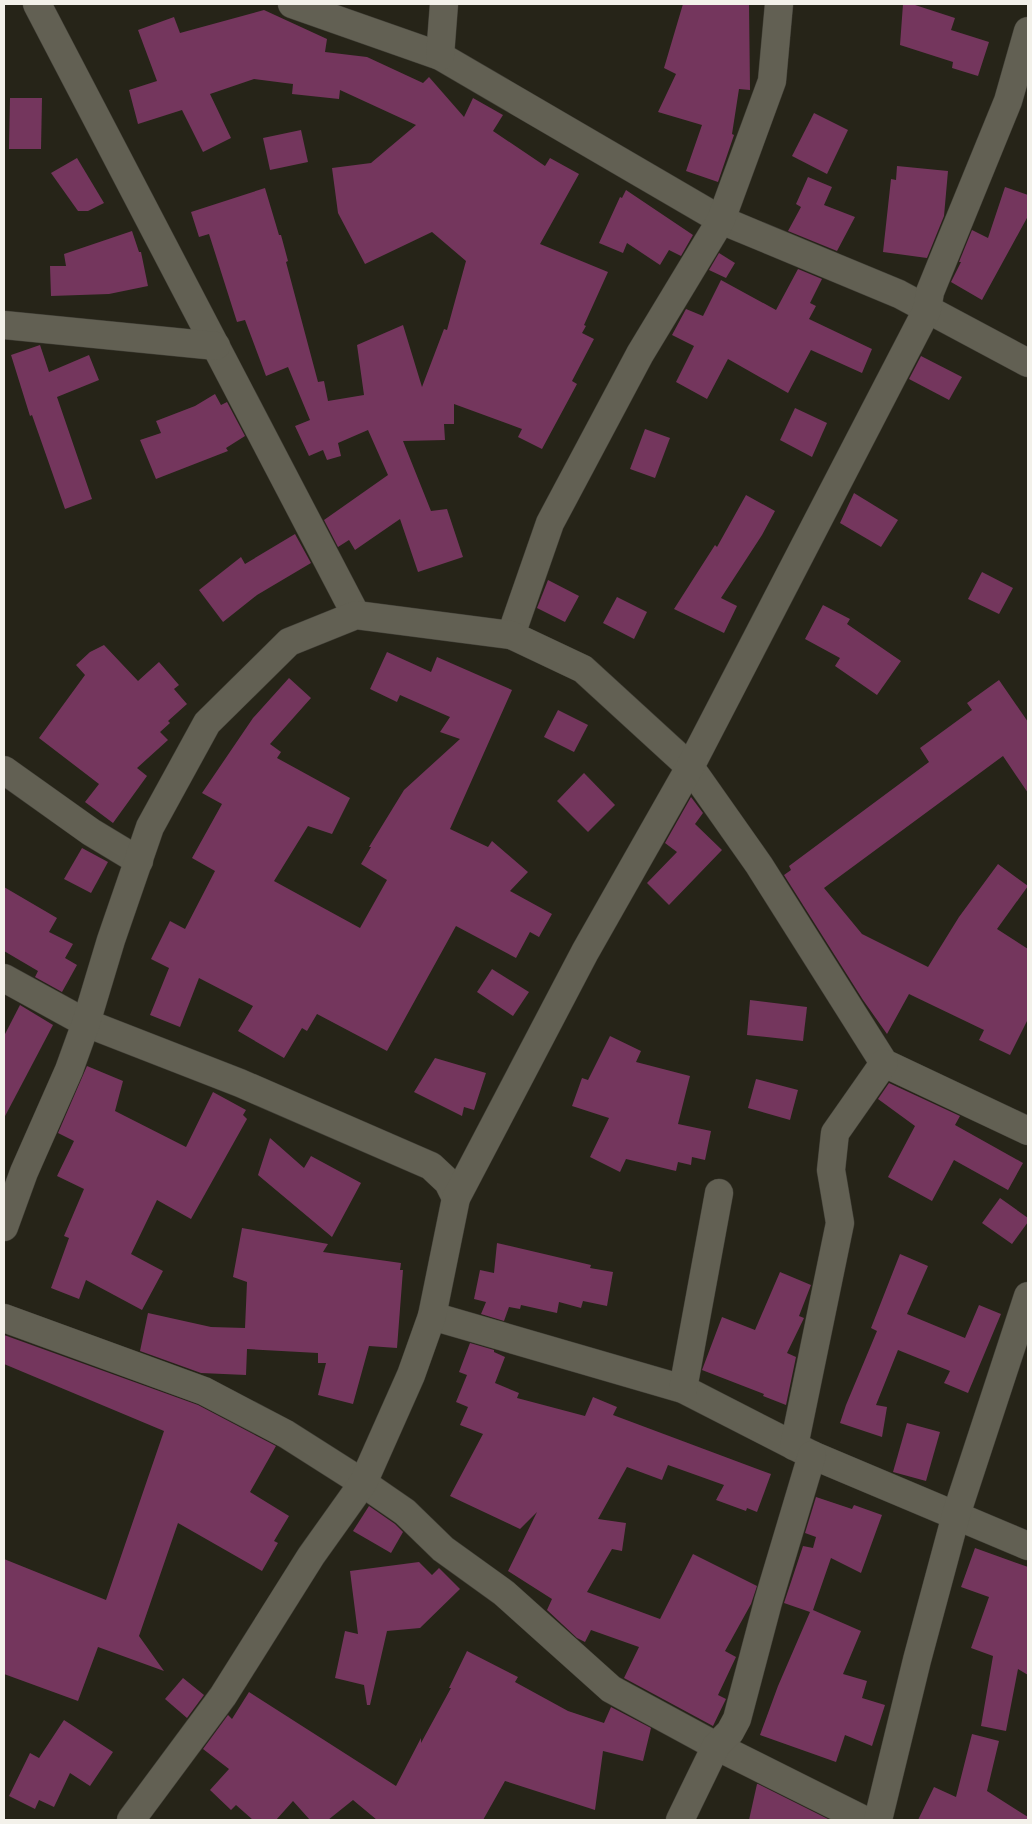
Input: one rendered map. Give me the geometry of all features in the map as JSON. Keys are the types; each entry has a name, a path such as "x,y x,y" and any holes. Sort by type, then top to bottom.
{"street":[{"path":"37,4 356,615"},
{"path":"292,4 440,56 721,220 899,294 1028,363"},
{"path":"440,56 444,4"},
{"path":"511,635 550,522 640,354 721,220 772,81 779,4"},
{"path":"131,1820 223,1696 311,1556 363,1483 411,1375 432,1316 456,1198 585,952 690,767 926,310 930,292 1008,101 1028,31"},
{"path":"4,325 216,346"},
{"path":"4,1227 24,1172 69,1070 150,827 207,723 289,642 356,615 511,635 583,669 690,767 759,865 884,1063 1028,1131"},
{"path":"4,770 91,832 139,861"},
{"path":"4,978 86,1023 240,1083 431,1166 448,1182 456,1198"},
{"path":"680,1820 716,1746 730,1732 742,1704 803,1451 840,1223 831,1170 835,1133 884,1063"},
{"path":"683,1389 719,1193"},
{"path":"878,1820 917,1660 956,1515 1028,1296"},
{"path":"432,1316 683,1389 803,1451 1028,1546"},
{"path":"4,1318 204,1391 286,1434 405,1512 443,1549 504,1593 611,1689 716,1746 864,1820"}],"building":[{"path":"683,4 749,4 750,90 739,89 732,134 734,135 718,182 686,171 702,125 658,112 676,74 664,68"},
{"path":"903,4 912,4 955,18 951,30 989,42 978,76 952,68 953,62 900,45"},
{"path":"264,10 327,39 325,52 367,57 423,83 429,77 464,117 473,98 503,115 493,131 545,166 550,158 579,174 540,244 608,272 582,333 594,339 572,381 577,384 542,449 518,437 522,429 454,404 454,424 444,424 445,440 403,441 431,511 447,509 463,557 418,572 400,519 355,550 349,540 338,547 324,520 388,475 368,430 338,443 341,456 327,460 323,450 309,456 295,426 310,420 288,367 266,376 245,320 237,322 209,234 199,237 191,212 265,188 279,235 281,235 288,261 286,262 318,382 324,381 328,401 364,395 357,345 403,325 422,387 444,329 447,330 466,261 432,232 365,264 338,213 332,168 371,163 416,125 340,90 339,99 292,94 293,84 254,79 210,94 231,138 203,152 182,110 138,124 129,90 157,81 138,30 174,17 180,33"},
{"path":"10,98 42,98 41,149 9,149"},
{"path":"814,113 848,130 827,174 792,156"},
{"path":"301,130 308,162 270,170 263,138"},
{"path":"77,158 104,203 88,211 78,211 51,173"},
{"path":"897,166 948,171 944,216 927,258 883,252 891,179 896,180"},
{"path":"808,177 832,187 824,205 855,217 837,251 788,231 801,207 796,204"},
{"path":"1005,187 1028,195 1028,216 982,300 951,282 961,262 959,262 972,230 988,238"},
{"path":"626,190 693,235 681,256 669,250 660,265 627,243 623,253 599,243 620,197 622,198"},
{"path":"132,231 139,252 141,252 148,286 109,294 51,296 50,266 66,266 64,254"},
{"path":"719,253 735,263 726,278 709,270"},
{"path":"798,269 822,279 810,303 816,306 809,319 872,349 862,373 811,350 788,393 728,359 707,399 676,382 694,346 672,335 686,309 703,316 721,280 776,310"},
{"path":"40,345 49,372 89,355 99,380 57,397 92,499 65,509 32,415 30,416 11,355"},
{"path":"921,356 962,377 949,400 909,379"},
{"path":"215,394 221,405 227,402 245,436 226,448 228,451 156,479 140,440 161,433 156,421 195,406"},
{"path":"795,408 827,423 812,457 780,440"},
{"path":"645,429 670,438 655,478 630,469"},
{"path":"854,493 898,520 881,547 840,523"},
{"path":"746,495 775,511 762,535 721,598 737,606 724,633 674,609 715,545 717,547"},
{"path":"295,534 311,563 257,595 223,622 199,590 241,557 245,564"},
{"path":"982,572 1013,588 999,614 968,599"},
{"path":"548,580 579,596 565,622 537,608"},
{"path":"617,597 647,612 634,639 603,623"},
{"path":"823,605 850,619 847,624 901,661 877,695 835,666 840,658 805,639"},
{"path":"104,645 138,681 159,662 179,685 174,689 187,704 168,721 170,723 160,732 168,740 137,768 147,776 113,823 85,802 99,784 39,738 85,675 76,665 90,652"},
{"path":"387,652 431,672 437,657 512,690 450,829 488,847 492,841 528,872 510,891 552,914 539,937 530,932 516,958 456,926 387,1051 317,1014 307,1031 302,1028 284,1058 238,1031 253,1006 199,978 180,1027 150,1015 169,968 151,959 170,921 185,929 215,871 192,858 222,804 202,793 253,718 289,678 311,698 270,744 281,752 277,758 350,798 332,834 308,826 274,881 360,928 387,880 361,864 371,847 369,847 404,790 460,739 440,732 450,717 400,695 397,702 370,689"},
{"path":"999,680 1028,722 1028,793 1003,756 824,888 862,934 928,967 959,917 998,864 1028,886 997,929 1028,949 1028,1019 1010,1055 979,1040 984,1030 909,994 887,1034 863,1000 784,875 791,870 789,866 929,762 920,748 972,710 967,703"},
{"path":"558,710 588,725 574,752 544,737"},
{"path":"584,773 615,805 588,832 557,801"},
{"path":"691,797 703,813 695,824 722,850 669,905 647,883 677,852 665,843"},
{"path":"82,848 108,862 91,893 64,879"},
{"path":"4,887 57,918 49,932 73,944 65,958 77,965 62,992 35,977 38,971 4,951"},
{"path":"492,969 529,992 513,1016 477,992"},
{"path":"750,1000 807,1007 803,1041 747,1035"},
{"path":"20,1005 53,1025 4,1118 4,1036"},
{"path":"610,1036 641,1051 636,1062 690,1076 678,1124 711,1131 705,1160 692,1157 691,1165 678,1162 676,1171 626,1159 620,1172 590,1157 609,1118 572,1106 582,1078 588,1080"},
{"path":"435,1058 486,1073 474,1110 464,1107 462,1116 414,1092"},
{"path":"87,1066 123,1081 115,1111 186,1147 213,1092 246,1110 243,1115 247,1119 191,1219 157,1200 131,1254 163,1271 142,1310 86,1280 79,1299 51,1288 69,1238 64,1236 84,1189 57,1176 74,1141 58,1133"},
{"path":"756,1079 798,1090 790,1120 748,1108"},
{"path":"889,1083 960,1116 955,1125 1023,1163 1008,1190 954,1160 932,1201 888,1177 915,1126 878,1099"},
{"path":"270,1138 304,1168 311,1156 361,1183 332,1237 258,1175"},
{"path":"1000,1198 1028,1218 1028,1222 1012,1244 982,1223"},
{"path":"242,1228 328,1244 323,1252 401,1263 400,1270 403,1270 397,1348 369,1346 353,1404 318,1395 326,1363 318,1363 318,1353 247,1349 246,1375 201,1373 140,1351 148,1313 211,1327 245,1328 247,1282 233,1277"},
{"path":"497,1243 591,1265 590,1268 613,1272 607,1306 583,1301 581,1308 559,1302 557,1313 521,1305 520,1309 509,1307 504,1321 481,1314 486,1302 474,1299 480,1270 494,1273"},
{"path":"900,1254 928,1266 907,1314 965,1338 979,1305 1001,1314 968,1393 944,1383 950,1371 898,1350 876,1405 887,1407 882,1437 840,1423 877,1331 871,1328"},
{"path":"780,1272 811,1285 799,1316 804,1318 787,1353 796,1357 786,1405 763,1396 764,1394 702,1370 722,1317 755,1330"},
{"path":"4,1335 198,1405 276,1446 250,1492 289,1516 274,1541 278,1543 262,1571 178,1523 139,1636 164,1671 98,1647 78,1701 4,1674 4,1559 106,1600 164,1431 4,1364"},
{"path":"470,1343 494,1350 494,1352 505,1357 495,1383 519,1393 517,1398 585,1416 593,1397 617,1407 613,1415 771,1474 757,1512 747,1508 746,1511 716,1500 724,1485 668,1465 662,1480 627,1467 598,1519 626,1523 622,1551 612,1549 587,1592 660,1619 693,1554 757,1586 751,1604 725,1651 736,1657 718,1695 726,1699 713,1726 624,1678 639,1647 591,1630 585,1642 577,1638 547,1610 552,1599 508,1571 537,1512 520,1529 450,1496 483,1434 460,1425 468,1407 456,1402 467,1375 459,1372"},
{"path":"907,1423 940,1432 926,1481 893,1472"},
{"path":"816,1497 852,1509 854,1505 882,1515 861,1573 831,1558 813,1610 861,1631 843,1674 867,1681 862,1698 885,1705 872,1746 845,1735 836,1762 760,1735 778,1686 810,1612 784,1603 803,1546 813,1548 816,1537 805,1533"},
{"path":"369,1506 403,1532 391,1553 353,1531"},
{"path":"975,1548 1028,1567 1028,1675 1018,1669 1006,1731 981,1726 993,1656 971,1648 989,1597 961,1587"},
{"path":"419,1562 432,1575 439,1568 460,1589 420,1628 387,1631 370,1705 367,1705 364,1685 335,1678 345,1631 358,1634 350,1571"},
{"path":"467,1651 518,1677 515,1682 568,1711 604,1723 611,1707 651,1728 643,1761 603,1751 595,1810 505,1781 483,1820 377,1820 353,1800 328,1820 310,1820 293,1801 276,1820 253,1820 236,1805 231,1810 210,1790 229,1769 203,1749 228,1715 232,1719 249,1692 396,1786 421,1738 421,1743 451,1688 449,1688"},
{"path":"183,1678 204,1695 187,1718 165,1699"},
{"path":"64,1720 113,1752 90,1786 70,1773 54,1807 39,1800 35,1809 9,1796 30,1753 39,1758"},
{"path":"972,1734 999,1741 987,1791 1028,1817 1028,1820 918,1820 934,1787 956,1797"},
{"path":"758,1784 830,1820 749,1820"}]}
